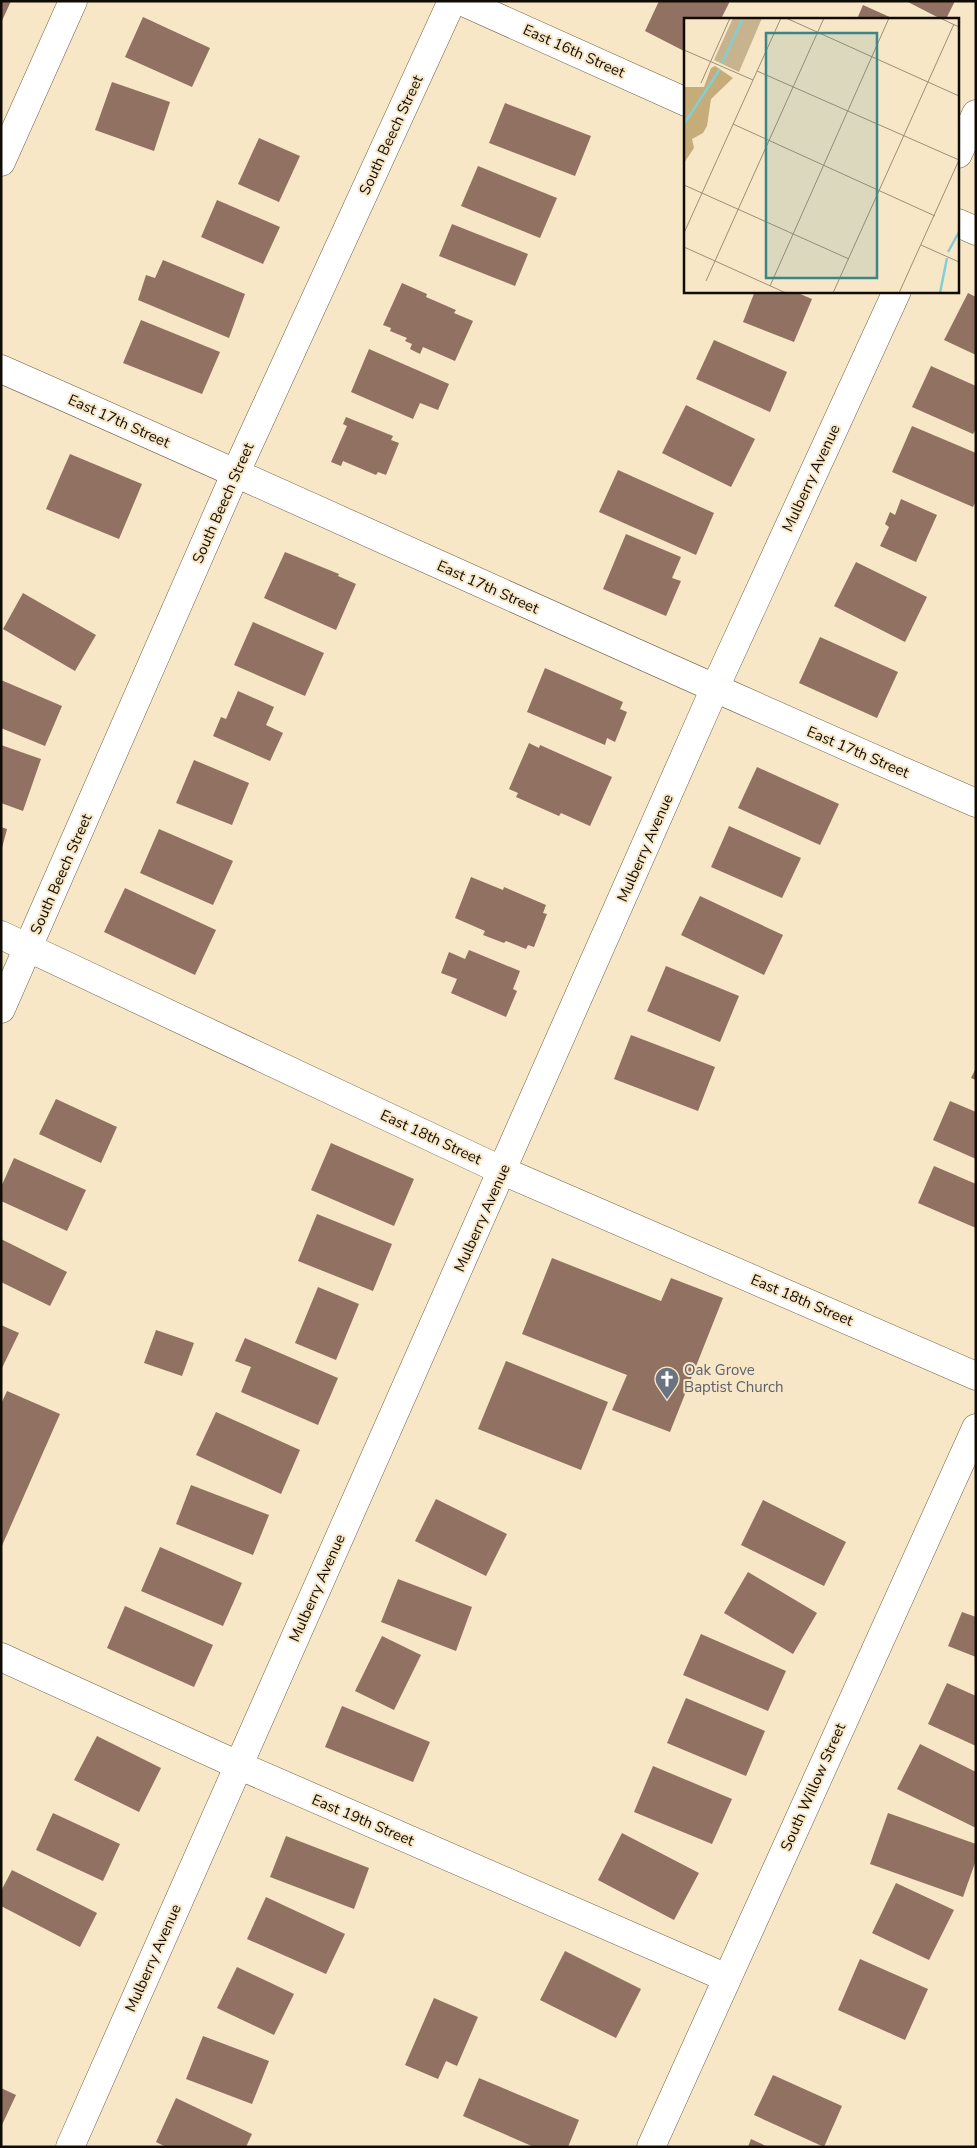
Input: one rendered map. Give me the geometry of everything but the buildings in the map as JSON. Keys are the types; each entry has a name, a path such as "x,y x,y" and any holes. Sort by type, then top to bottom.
{"street":[{"path":"1,162 74,1"},
{"name":"South Beech Street","path":"1,1009 236,472 452,1"},
{"name":"East 16th Street","path":"462,1 684,101"},
{"path":"960,150 976,114"},
{"path":"960,225 976,231"},
{"name":"Mulberry Avenue","path":"70,2147 714,690 897,292"},
{"name":"East 17th Street","path":"1,369 236,472 714,690 976,803"},
{"name":"East 18th Street","path":"1,935 503,1171 976,1376"},
{"name":"South Willow Street","path":"651,2147 976,1428"},
{"name":"East 19th Street","path":"1,1657 238,1765 727,1978"}],"place":[{"name":"Oak Grove Baptist Church","path":"667,1400"}]}
